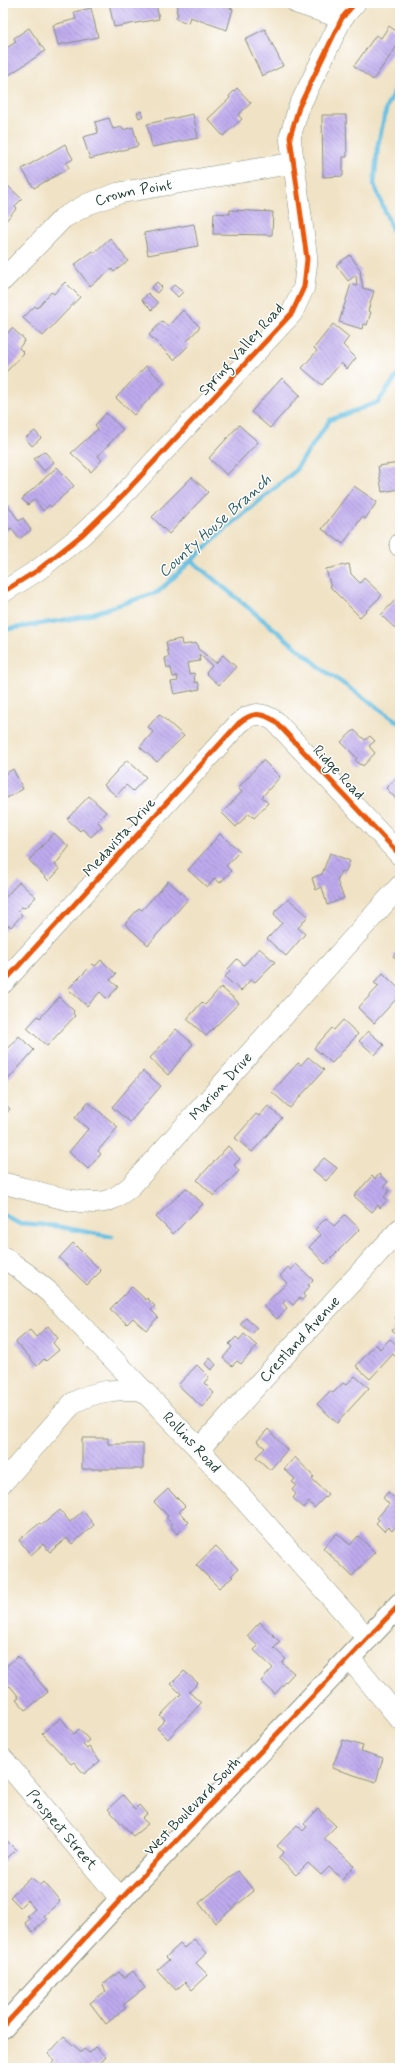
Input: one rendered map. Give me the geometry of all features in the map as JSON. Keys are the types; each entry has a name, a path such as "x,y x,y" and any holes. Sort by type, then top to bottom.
{"main road":[{"name":"West Boulevard South","path":"3,2027 120,1899 350,1659 400,1604"}],"street":[{"path":"297,3 348,10"},
{"name":"Spring Valley Road","path":"3,592 38,570 83,534 124,494 292,313 304,286 307,259 290,137 299,107 348,10"},
{"name":"Crown Point","path":"3,280 63,218 88,204 119,193 293,163"},
{"name":"Ridge Road","path":"256,713 265,715 275,721 400,855"},
{"name":"Medavista Drive","path":"3,983 239,723 247,716 256,713"},
{"name":"Marion Drive","path":"3,1183 92,1204 108,1201 120,1195 131,1186 400,886"},
{"name":"Crestland Avenue","path":"199,1448 400,1229"},
{"name":"Rollins Road","path":"3,1257 50,1293 199,1448 368,1639"},
{"path":"3,1482 73,1403 88,1394 115,1389 143,1390"},
{"path":"350,1659 400,1719"},
{"name":"Prospect Street","path":"3,1759 120,1899"}],"building":[{"path":"109,3 156,3 159,19 114,27"},
{"path":"179,3 214,3 233,9 227,30 190,17 188,23 176,19 178,13 176,12"},
{"path":"91,8 98,37 58,45 53,25 76,19 74,12"},
{"path":"389,26 400,34 400,42 373,80 354,66 376,35 381,38"},
{"path":"29,28 45,51 6,77 3,72 3,50 16,42 14,38"},
{"path":"265,29 283,66 262,76 245,39"},
{"path":"237,88 251,103 238,115 242,119 223,136 208,119 230,98 229,96"},
{"path":"141,111 143,116 139,118 137,113"},
{"path":"193,114 198,138 152,147 147,124"},
{"path":"322,115 346,115 347,157 343,157 343,176 323,177"},
{"path":"109,118 113,129 122,127 123,130 133,127 138,146 90,159 83,137 98,133 95,122"},
{"path":"65,144 73,159 66,163 69,168 34,188 22,169"},
{"path":"8,186 22,199 15,206 17,208 3,224 3,191"},
{"path":"230,210 273,212 272,235 213,234 214,213 230,214"},
{"path":"194,224 198,246 148,255 144,233"},
{"path":"110,238 128,261 114,272 112,269 90,286 74,265 93,251 94,253"},
{"path":"350,255 361,271 363,288 374,291 368,311 371,312 367,325 363,324 362,329 339,322 351,284 357,286 356,275 348,281 336,265"},
{"path":"65,282 80,297 43,336 23,318 35,306 37,308 51,292 54,294"},
{"path":"157,282 162,287 157,293 151,288"},
{"path":"174,285 183,292 178,297 170,289"},
{"path":"148,293 158,303 152,310 142,300"},
{"path":"183,310 200,327 186,342 189,345 174,360 149,335 162,321 168,326"},
{"path":"333,324 349,337 343,345 356,358 347,369 341,363 322,385 302,368 317,351 314,348"},
{"path":"12,328 25,340 19,348 24,353 3,375 3,342 5,340 3,338"},
{"path":"146,366 164,383 134,415 116,398"},
{"path":"282,378 300,395 270,428 251,412"},
{"path":"106,413 123,429 98,456 102,460 91,472 71,453 98,429 95,425"},
{"path":"239,425 258,442 227,475 209,458"},
{"path":"35,431 41,438 32,446 25,438"},
{"path":"44,451 54,462 44,471 34,459"},
{"path":"400,463 400,489 382,492 378,466"},
{"path":"57,467 74,486 51,507 49,505 43,511 35,499 28,505 22,499"},
{"path":"192,477 208,492 169,534 152,517"},
{"path":"354,486 377,502 365,519 362,517 343,544 322,529"},
{"path":"8,505 19,521 23,518 31,530 19,539 11,528 3,534 3,509"},
{"path":"349,564 351,574 360,583 364,578 382,595 360,617 331,588 326,569"},
{"path":"398,597 400,599 400,633 381,615"},
{"path":"181,639 182,645 197,643 198,649 216,663 223,655 236,667 219,685 206,673 212,666 199,654 200,661 187,663 189,674 194,673 195,683 198,682 200,689 174,694 171,682 178,681 177,676 173,677 171,668 167,668 165,658 169,657 166,642"},
{"path":"159,714 184,736 157,762 140,747 153,732 148,727"},
{"path":"354,730 365,740 370,736 375,741 369,746 375,753 363,766 355,760 357,758 341,742"},
{"path":"127,760 146,777 133,791 126,785 116,796 104,785"},
{"path":"263,760 280,777 262,797 268,803 254,818 249,813 236,827 222,813 242,792 238,788"},
{"path":"13,769 23,789 3,800 3,775"},
{"path":"400,775 400,801 399,802 386,788"},
{"path":"89,796 106,812 97,821 102,826 91,837 82,829 80,831 67,819"},
{"path":"54,833 69,847 55,865 60,869 49,881 29,860"},
{"path":"220,834 240,851 226,866 231,871 220,883 215,878 207,887 188,870"},
{"path":"330,853 350,861 345,873 341,871 337,881 344,898 327,905 322,887 316,890 312,878 322,874"},
{"path":"168,881 188,899 148,945 125,924 139,908 142,910"},
{"path":"19,882 36,897 25,908 21,907 18,911 22,915 11,927 9,925 3,932 3,900"},
{"path":"289,899 308,916 298,928 305,934 286,956 267,939 282,923 274,915 275,911"},
{"path":"259,948 275,962 255,982 251,979 241,991 225,977 230,971 228,969 237,959 244,965"},
{"path":"400,949 400,962 393,956"},
{"path":"101,960 116,974 110,980 118,987 107,999 100,992 87,1006 68,989 93,964 95,966"},
{"path":"383,973 400,990 400,995 374,1023 358,1008 379,986 374,983"},
{"path":"221,987 239,1003 206,1036 187,1019 202,1002 205,1005"},
{"path":"59,997 74,1011 73,1013 75,1016 47,1046 27,1028 38,1016 40,1018"},
{"path":"343,1020 358,1034 332,1063 314,1048 332,1028 334,1030"},
{"path":"176,1029 193,1044 168,1075 150,1058"},
{"path":"368,1031 384,1045 375,1055 359,1041"},
{"path":"19,1036 34,1050 5,1083 3,1081 3,1055"},
{"path":"308,1057 324,1070 290,1108 272,1092 298,1063 301,1065"},
{"path":"143,1071 161,1086 130,1122 112,1107"},
{"path":"3,1102 10,1109 3,1117"},
{"path":"88,1102 118,1127 98,1151 101,1154 88,1169 69,1152 88,1129 75,1118"},
{"path":"268,1106 282,1118 252,1152 235,1138 256,1114 259,1116"},
{"path":"228,1146 240,1159 234,1165 239,1171 214,1196 197,1180"},
{"path":"324,1158 337,1168 326,1181 313,1170"},
{"path":"379,1174 388,1182 384,1186 389,1191 384,1197 387,1200 380,1208 378,1205 372,1212 354,1196 372,1176 375,1179"},
{"path":"186,1188 203,1204 173,1234 156,1217"},
{"path":"345,1215 360,1229 325,1264 309,1247 321,1235 315,1229 326,1218 334,1226"},
{"path":"73,1243 101,1271 87,1285 59,1258"},
{"path":"296,1264 313,1280 303,1294 305,1297 302,1300 299,1298 293,1305 286,1299 283,1303 287,1308 277,1319 263,1306 287,1283 280,1276 288,1267 291,1270"},
{"path":"132,1287 155,1306 151,1310 158,1317 146,1330 133,1318 127,1324 110,1309"},
{"path":"400,1312 400,1323 395,1318"},
{"path":"246,1318 257,1328 252,1334 241,1324"},
{"path":"400,1323 400,1337 392,1330"},
{"path":"48,1326 58,1338 53,1343 59,1350 46,1361 44,1359 37,1366 16,1342 30,1330 36,1337"},
{"path":"244,1334 257,1346 241,1364 237,1361 232,1366 223,1358 232,1347 229,1344 236,1337 239,1340"},
{"path":"390,1339 400,1348 400,1353 396,1357 393,1354 370,1379 356,1366 376,1344 380,1349"},
{"path":"210,1358 216,1365 211,1370 205,1364"},
{"path":"197,1365 209,1377 204,1383 214,1393 202,1407 178,1385"},
{"path":"355,1376 369,1388 337,1423 317,1404 330,1391 333,1393 343,1383 346,1385"},
{"path":"268,1429 287,1450 270,1470 256,1457 265,1448 257,1441"},
{"path":"82,1438 108,1438 108,1444 143,1444 143,1469 82,1469"},
{"path":"295,1457 314,1477 312,1479 328,1494 314,1508 309,1502 304,1508 293,1498 296,1494 292,1490 296,1485 292,1482 295,1479 284,1469"},
{"path":"168,1489 185,1506 179,1512 189,1522 177,1534 170,1526 172,1524 166,1518 168,1516 154,1502"},
{"path":"388,1492 400,1503 395,1508 400,1512 400,1522 392,1531 388,1527 384,1531 376,1523 379,1520 377,1518 389,1504 383,1498"},
{"path":"60,1510 70,1522 83,1511 94,1525 72,1544 67,1538 50,1552 43,1544 31,1555 19,1540 40,1523 42,1525"},
{"path":"337,1533 350,1545 358,1536 375,1552 352,1576 323,1548"},
{"path":"216,1546 238,1569 231,1576 233,1577 219,1588 196,1565"},
{"path":"260,1622 280,1642 274,1648 286,1659 282,1663 294,1673 275,1694 261,1681 273,1668 254,1650 258,1646 247,1636"},
{"path":"18,1656 48,1692 26,1710 16,1699 19,1697 10,1686 7,1688 3,1683 3,1669"},
{"path":"184,1671 198,1683 189,1692 201,1703 168,1739 157,1728 165,1720 160,1716 181,1694 171,1684"},
{"path":"61,1718 74,1734 79,1729 89,1740 83,1745 87,1749 89,1747 100,1761 84,1774 74,1762 71,1764 42,1733"},
{"path":"343,1740 363,1746 361,1751 383,1758 376,1782 332,1768"},
{"path":"123,1795 135,1809 139,1805 147,1814 142,1818 148,1824 133,1836 108,1809"},
{"path":"318,1809 336,1826 324,1838 354,1866 342,1879 329,1867 321,1875 308,1863 296,1875 278,1858 284,1852 277,1846 297,1825 303,1831 307,1827 304,1824"},
{"path":"3,1837 16,1850 3,1862"},
{"path":"238,1871 254,1891 215,1923 199,1903"},
{"path":"31,1877 41,1885 44,1882 60,1901 44,1916 47,1919 33,1932 25,1923 30,1919 27,1916 35,1909 27,1900 20,1907 10,1897"},
{"path":"194,1939 207,1953 196,1963 208,1975 192,1990 185,1982 176,1990 157,1970 169,1960 166,1957 180,1944 184,1948"},
{"path":"133,1971 145,1988 123,2005 126,2008 106,2024 90,2003 106,1991 102,1985 119,1972 124,1978"},
{"path":"64,2037 81,2052 84,2049 89,2053 95,2047 106,2057 96,2068 92,2065 89,2068 48,2068 55,2060 48,2054"}],"waterway":[{"name":"County House Branch","path":"400,80 387,106 378,144 374,184 400,249"},
{"name":"County House Branch","path":"3,630 82,617 158,592 221,533 294,472 330,420 378,402 400,372"},
{"path":"193,562 325,671 400,723"},
{"path":"3,1215 18,1223 56,1226 112,1237"}],"cycle path":[{"path":"3,592 38,570 83,534 124,494 292,313 304,287 307,259 290,137 299,107 342,18 355,3"},
{"path":"3,983 239,723 252,715 257,714 265,716 275,721 400,855"},
{"path":"3,2027 121,1899 400,1604"}]}
